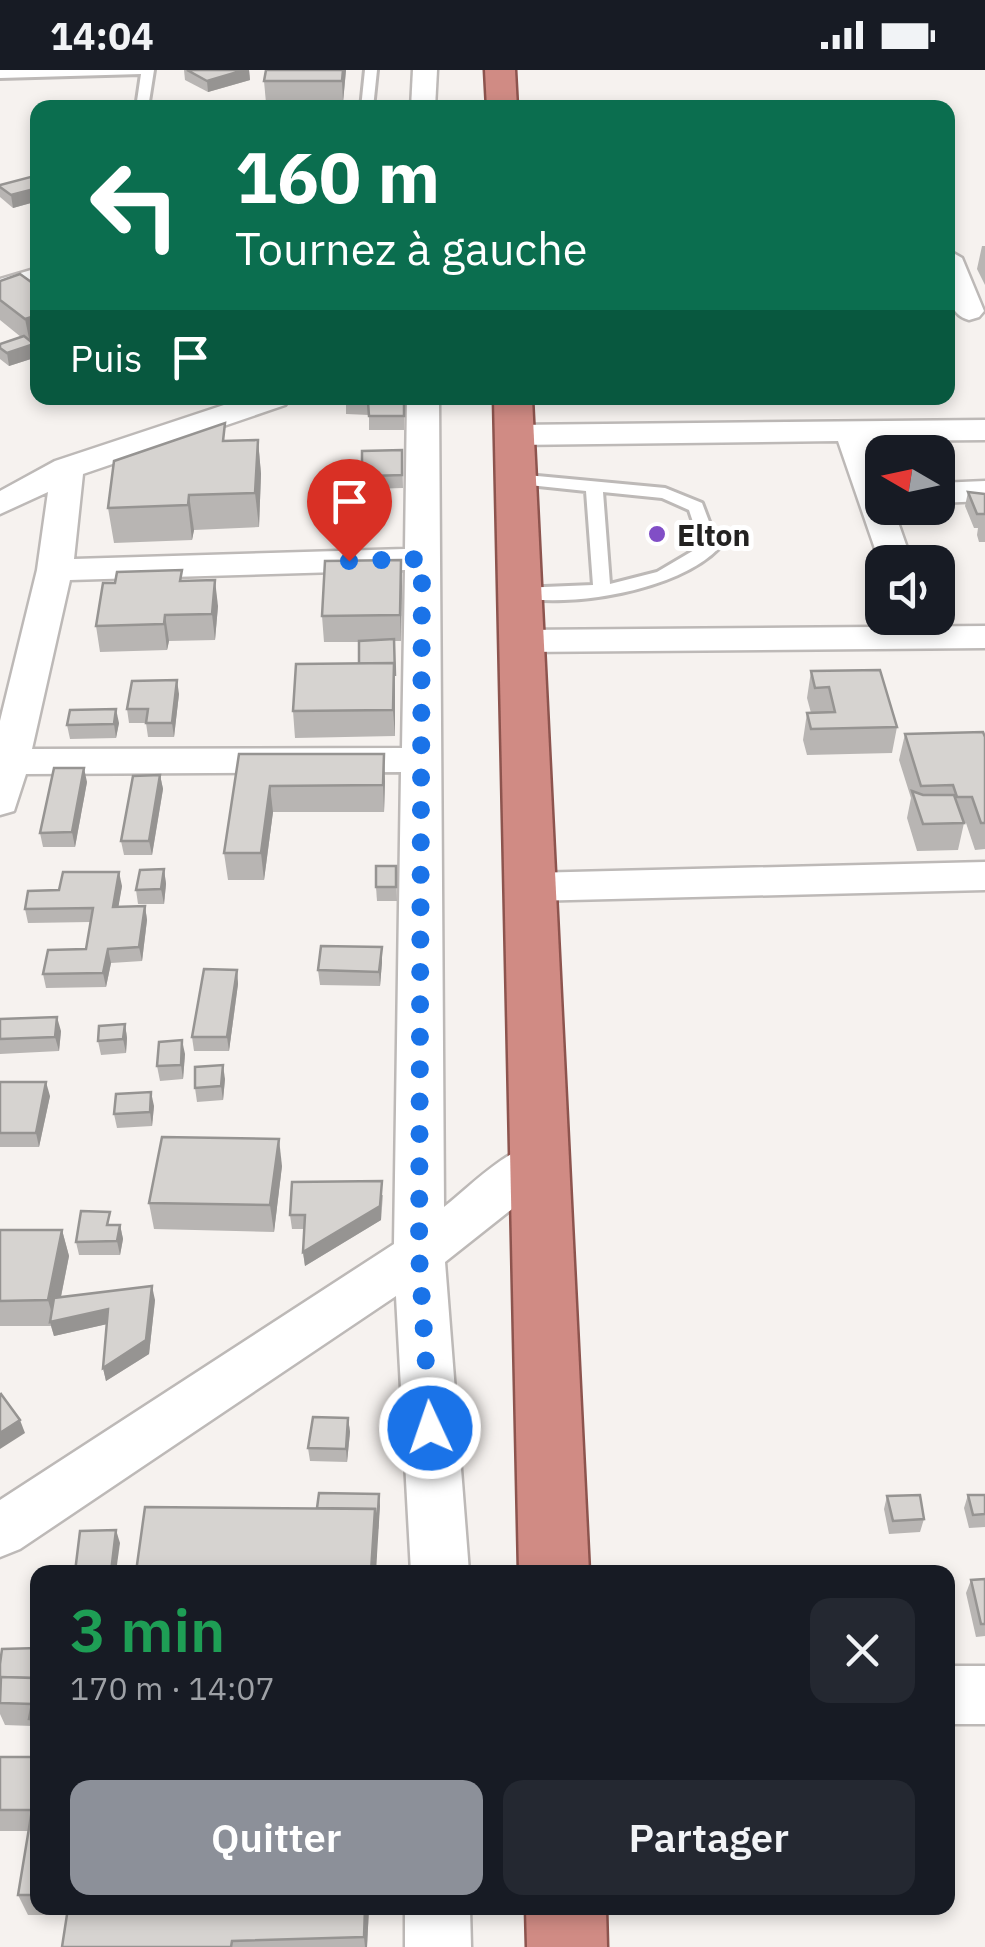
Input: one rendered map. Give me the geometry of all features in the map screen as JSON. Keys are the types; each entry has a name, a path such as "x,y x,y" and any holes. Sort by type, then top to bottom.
{"highway":[{"path":"500,70 502,100"},
{"path":"514,437 543,1158 554,1565"},
{"path":"566,1915 568,1947"}],"street":[{"path":"423,100 425,70"},
{"path":"955,278 967,311"},
{"path":"0,504 67,468 253,405"},
{"path":"423,405 419,1254 440,1565"},
{"path":"932,405 940,431"},
{"path":"514,437 985,430"},
{"path":"851,432 865,465"},
{"path":"0,802 5,762 55,570 67,468"},
{"path":"955,492 985,492"},
{"path":"55,570 422,559"},
{"path":"521,617 865,626"},
{"path":"955,632 985,636"},
{"path":"0,660 27,688"},
{"path":"5,762 422,760"},
{"path":"530,887 985,876"},
{"path":"0,1531 419,1254 543,1158"},
{"path":"955,1696 985,1695"},
{"path":"438,1915 438,1947"}],"lane":[{"path":"0,74 148,70 143,100"},
{"path":"367,100 370,70"},
{"path":"514,437 594,484 665,493 696,507 710,548 674,575 652,583 602,590 521,617"},
{"path":"594,484 602,590"}],"building":[{"path":"187,70 244,70 207,81"},
{"path":"266,70 343,70 342,81 264,81"},
{"path":"30,177 30,190 11,195 0,185"},
{"path":"20,274 30,281 30,317 25,319 0,300 0,281"},
{"path":"24,336 30,341 30,345 7,353 0,344"},
{"path":"368,405 404,405 404,416 369,416"},
{"path":"225,423 223,441 258,440 255,493 189,495 188,505 108,508 114,461"},
{"path":"402,450 402,475 338,477 338,467 362,467 362,451"},
{"path":"968,492 985,494 985,514 977,514"},
{"path":"401,560 400,615 322,616 325,561"},
{"path":"182,570 180,581 215,580 212,614 165,615 164,624 96,626 103,583 115,583 117,572"},
{"path":"394,639 395,676 394,663 359,664 359,641"},
{"path":"394,663 393,710 293,711 296,664"},
{"path":"880,670 897,727 811,729 807,713 835,712 829,687 815,688 811,671"},
{"path":"177,680 172,723 146,723 148,709 127,709 132,681"},
{"path":"116,709 114,724 67,725 70,710"},
{"path":"983,732 985,823 981,823 972,797 957,797 953,785 921,786 905,734"},
{"path":"239,754 384,754 383,785 270,786 261,853 224,853"},
{"path":"54,768 84,768 72,832 40,833"},
{"path":"160,775 149,841 121,841 133,776"},
{"path":"912,791 954,795 964,823 923,824"},
{"path":"376,866 396,866 396,887 376,887"},
{"path":"164,869 161,889 136,890 140,870"},
{"path":"63,872 119,872 113,907 145,906 139,947 108,949 103,973 43,974 48,950 86,949 93,908 25,909 28,891 59,890"},
{"path":"321,946 382,947 379,972 318,970"},
{"path":"204,969 237,970 227,1037 192,1037"},
{"path":"57,1017 55,1037 0,1039 0,1019"},
{"path":"125,1024 123,1039 98,1041 99,1026"},
{"path":"182,1040 181,1065 157,1066 159,1042"},
{"path":"223,1065 221,1086 195,1088 195,1067"},
{"path":"0,1082 46,1082 36,1133 0,1133"},
{"path":"151,1092 150,1112 114,1114 116,1094"},
{"path":"162,1137 279,1139 270,1205 149,1203"},
{"path":"382,1181 380,1206 303,1252 305,1215 290,1215 292,1182"},
{"path":"81,1211 110,1212 107,1225 120,1225 117,1241 76,1242"},
{"path":"0,1230 62,1230 48,1300 0,1301"},
{"path":"152,1286 146,1340 103,1368 108,1309 50,1322 54,1298"},
{"path":"0,1395 20,1420 0,1433"},
{"path":"313,1417 348,1418 346,1449 308,1448"},
{"path":"319,1493 379,1494 377,1529 375,1509 317,1508"},
{"path":"920,1495 924,1519 893,1521 887,1496"},
{"path":"968,1495 985,1495 985,1514 973,1515"},
{"path":"145,1507 375,1509 371,1565 137,1565"},
{"path":"116,1530 112,1565 76,1565 80,1531"},
{"path":"985,1579 985,1624 981,1624 971,1580"},
{"path":"30,1648 30,1678 0,1680 2,1649"},
{"path":"1,1677 30,1678 30,1704 0,1703"},
{"path":"0,1757 30,1757 30,1810 0,1810"},
{"path":"30,1822 30,1895 18,1895"},
{"path":"67,1915 365,1915 364,1937 232,1941 231,1947 62,1947"}],"place":[{"name":"Elton","path":"657,534"}],"route":[{"path":"349,561 422,559 419,1254 430,1428"}]}
